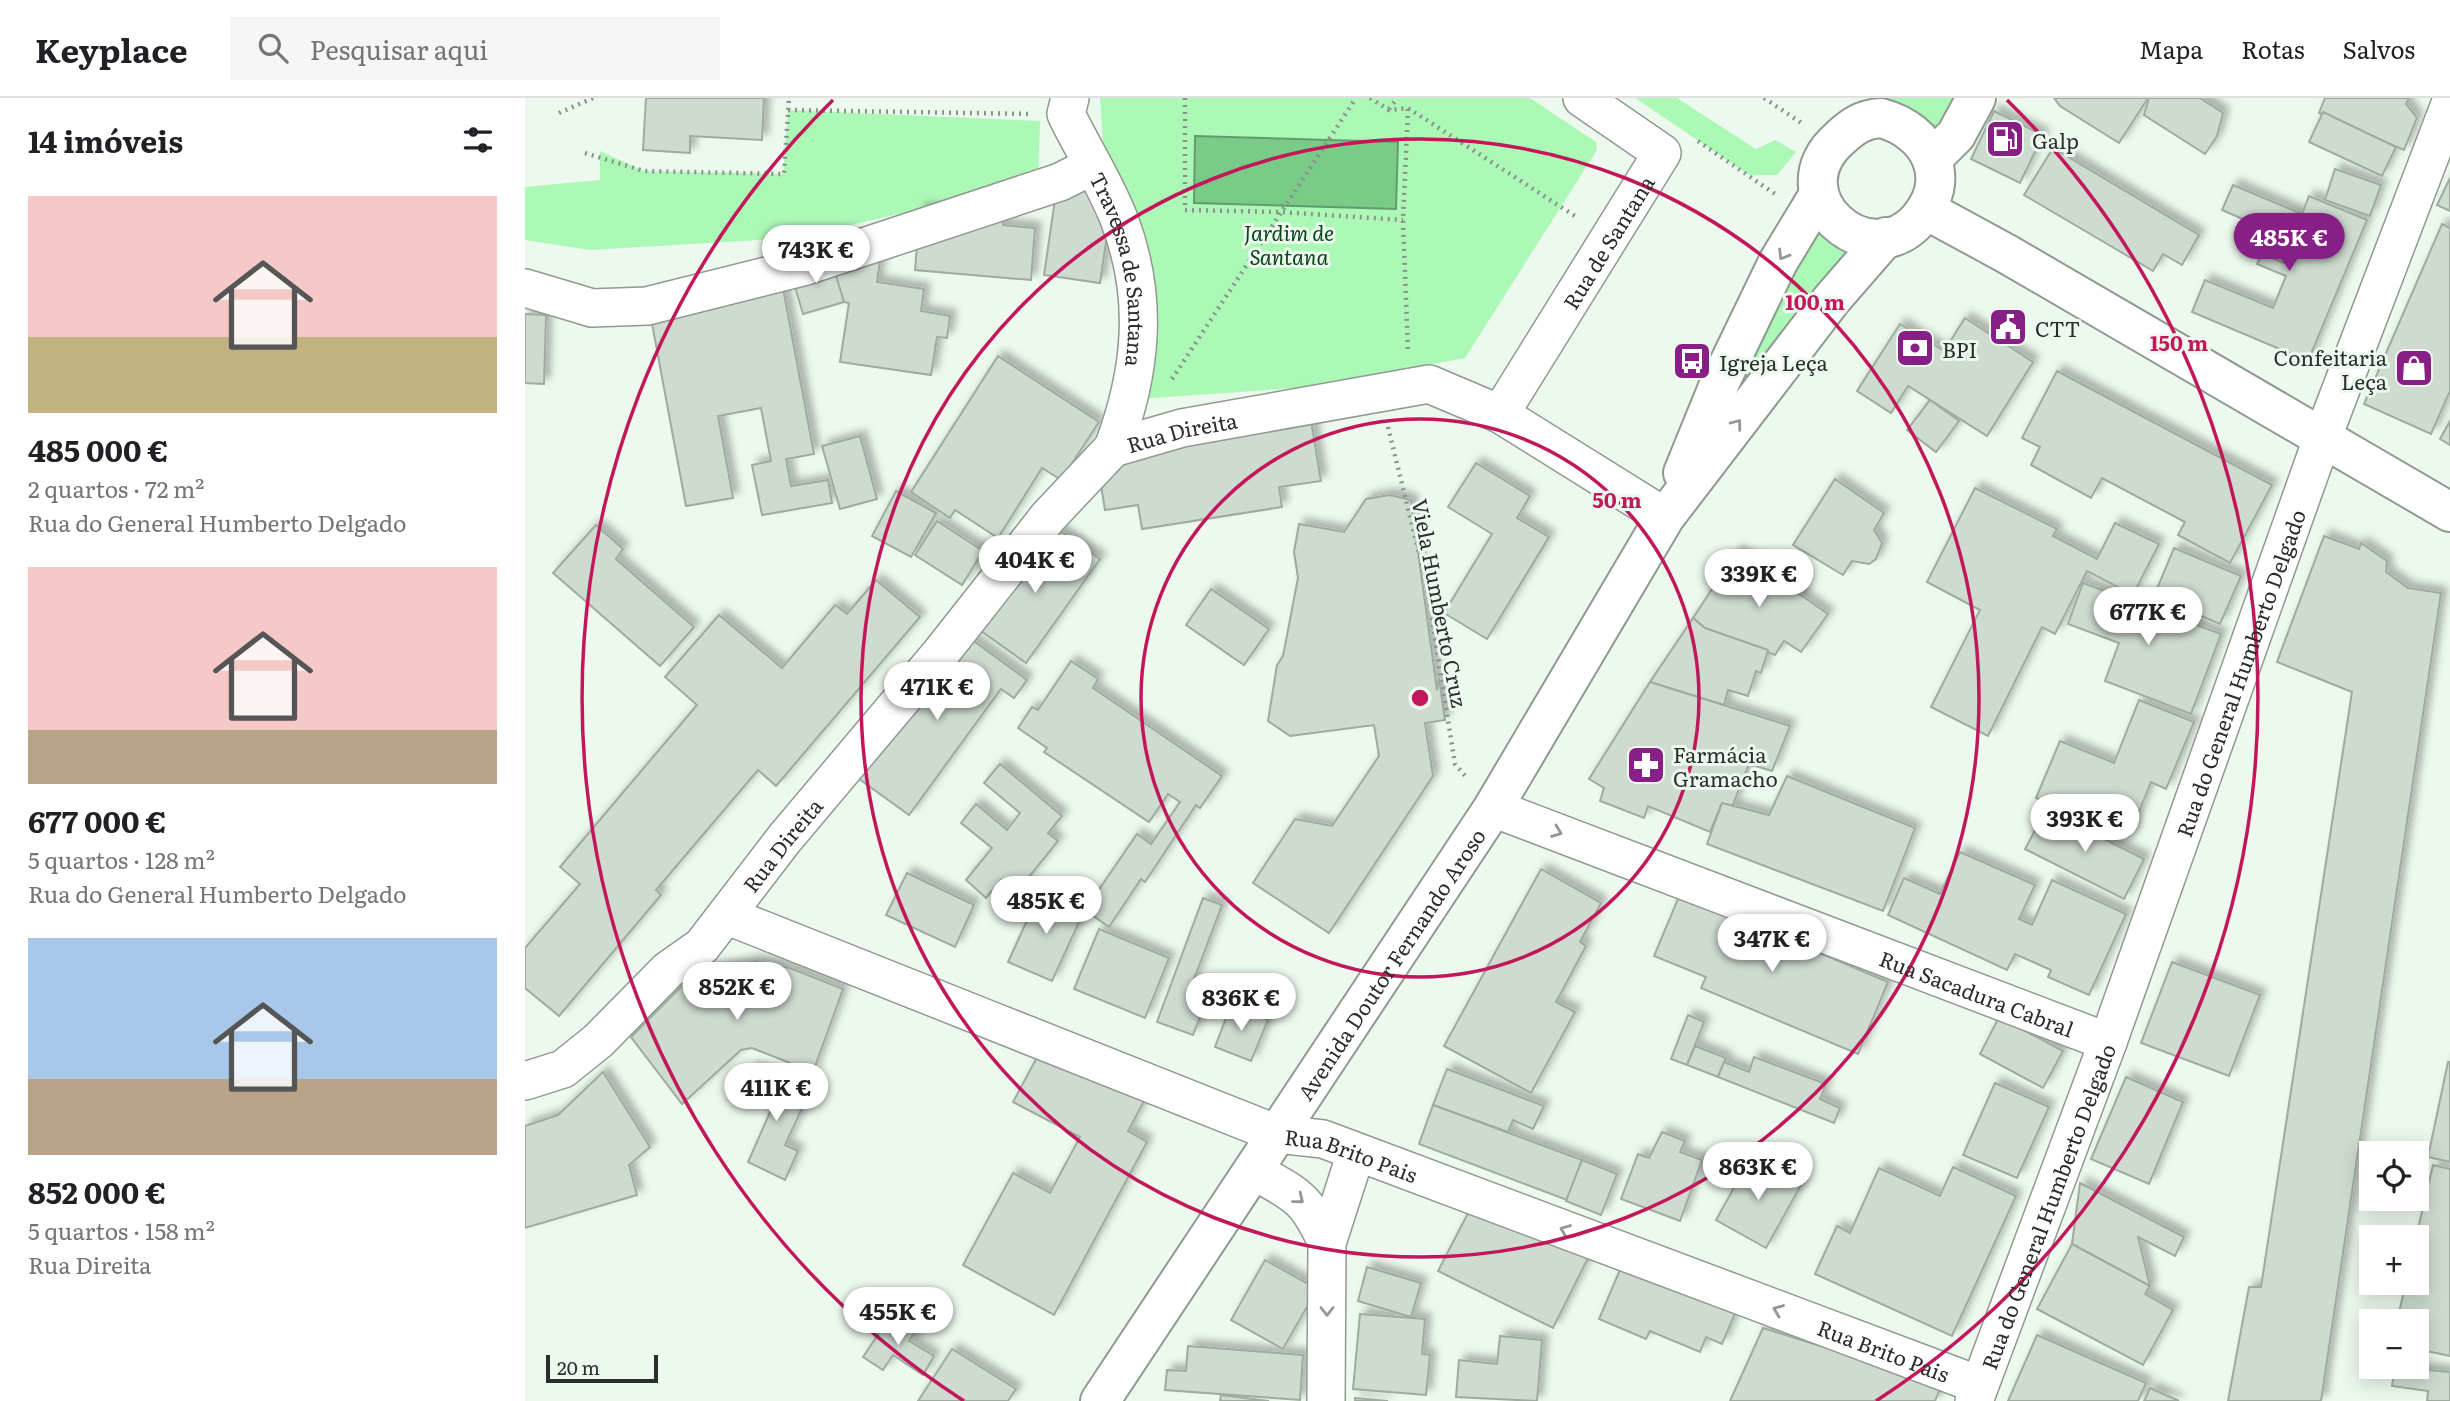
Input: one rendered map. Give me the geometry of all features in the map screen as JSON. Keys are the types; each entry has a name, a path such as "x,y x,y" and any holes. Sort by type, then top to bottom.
{"main road":[{"path":"1932,159 1956,135 1976,98"},
{"path":"1869,109 1881,118 1898,122 1924,144 1932,159 1933,194 1926,210 1902,232 1886,237 1869,238 1837,225 1812,207 1818,172 1833,144 1869,109"},
{"name":"Avenida Doutor Fernando Aroso","path":"1665,517 1721,380 1778,262 1812,207"},
{"path":"1926,210 2019,261 2450,512"},
{"name":"Avenida Doutor Fernando Aroso","path":"1100,1401 1493,808 1665,517 1832,299 1886,237"}],"street":[{"name":"Rua de Santana","path":"1500,414 1663,153 1582,98"},
{"name":"Rua do General Humberto Delgado","path":"1976,1393 2108,1042 2322,439 2450,104"},
{"name":"Travessa de Santana","path":"1068,106 1092,166 1119,219 1131,258 1140,310 1133,386 1113,447"},
{"path":"525,288 592,308 647,306 806,266 1059,182 1092,166"},
{"name":"Rua Direita","path":"525,1081 563,1069 599,1041 668,970 702,946 728,916 785,838 940,654 1048,517 1113,447 1182,428 1429,384 1500,414 1665,517"},
{"name":"Rua Sacadura Cabral","path":"1493,808 2108,1042"},
{"name":"Rua Brito Pais","path":"728,916 1277,1133 1323,1139 1976,1393"},
{"path":"1326,1401 1327,1243 1356,1153"},
{"path":"1253,1170 1296,1194 1313,1210 1327,1243"}],"path":[{"path":"559,113 593,98"},
{"path":"585,153 644,171 784,174 789,98"},
{"path":"1185,98 1185,210 1280,212 1403,220"},
{"path":"1166,389 1356,98"},
{"path":"1370,98 1389,110 1408,108 1609,238"},
{"path":"1389,110 1397,98"},
{"path":"1764,98 1833,144"},
{"path":"788,110 1068,106"},
{"name":"Viela Humberto Cruz","path":"1408,108 1394,389 1455,764 1493,808"},
{"path":"1663,153 1679,128 1749,175 1812,207"}],"green space":[{"name":"Jardim de Santana","path":"1100,98 1530,98 1596,142 1597,150 1465,358 1310,387 1139,399 1104,158"},
{"path":"1635,98 1677,98 1756,149 1775,140 1796,152 1777,175 1749,175"},
{"path":"1873,98 1975,98 1951,139 1864,119"},
{"path":"788,110 1040,121 1038,181 796,238 590,250 525,240 525,187 600,180 600,151 644,171 783,174"},
{"path":"1818,196 1869,238 1665,517"}],"shaded area":[{"path":"1195,136 1398,142 1396,209 1194,203"}],"building":[{"path":"646,98 764,98 762,140 690,136 690,153 643,150"},
{"path":"2054,98 2148,98 2119,143 2060,106"},
{"path":"2149,98 2200,98 2223,113 2217,136 2205,154 2144,115"},
{"path":"2325,98 2409,98 2406,104 2417,118 2404,150 2319,113"},
{"path":"1994,111 2043,135 2020,183 1971,159"},
{"path":"2323,112 2396,147 2382,176 2309,142"},
{"path":"2053,148 2199,235 2182,265 2163,254 2153,271 2024,195"},
{"path":"2335,169 2381,185 2370,216 2325,200"},
{"path":"2450,178 2450,211 2437,205"},
{"path":"2233,185 2302,214 2309,196 2367,220 2308,361 2192,312 2205,280 2273,308 2286,276 2257,264 2262,254 2284,263 2293,241 2222,210"},
{"path":"1057,186 1113,194 1100,283 1044,275"},
{"path":"920,209 1004,217 1003,225 1035,228 1031,280 915,270"},
{"path":"2442,224 2450,228 2450,391 2431,434 2364,404"},
{"path":"841,241 882,246 877,282 924,289 921,311 950,316 947,338 937,337 931,375 840,362 849,303 833,300"},
{"path":"830,256 844,302 803,314 789,267"},
{"path":"780,272 814,454 786,459 791,486 828,480 832,503 762,515 752,465 771,461 761,408 718,416 733,498 686,506 648,302"},
{"path":"525,314 546,315 544,384 525,383"},
{"path":"1965,318 2033,362 1987,436 1908,386 1891,413 1857,391 1900,324 1944,351"},
{"path":"998,356 1099,422 1061,480 1042,468 998,538 955,510 950,518 911,492"},
{"path":"2057,371 2272,485 2230,563 2178,535 2185,522 2102,478 2091,498 2031,465 2040,447 2022,438"},
{"path":"1307,396 1321,481 1279,487 1282,507 1142,529 1138,505 1105,510 1095,449"},
{"path":"1930,400 1959,421 1936,452 1907,430"},
{"path":"2450,421 2450,445 2440,439"},
{"path":"860,436 877,499 840,509 822,446"},
{"path":"1476,463 1530,496 1517,518 1549,537 1487,639 1444,613 1492,534 1448,507"},
{"path":"1835,479 1884,513 1874,530 1882,543 1876,559 1869,564 1852,561 1843,575 1793,545"},
{"path":"1975,488 2057,529 2053,536 2097,559 2115,523 2159,544 2133,595 2087,571 2055,634 2042,627 1988,736 1931,707 1980,610 1927,582"},
{"path":"896,491 936,513 911,557 872,536"},
{"path":"1390,495 1411,500 1437,690 1439,678 1445,720 1425,723 1433,776 1329,933 1253,883 1295,819 1332,826 1379,756 1374,725 1290,736 1268,721 1277,665 1283,656 1298,578 1294,552 1299,524 1344,532 1366,499"},
{"path":"937,521 983,551 962,585 915,555"},
{"path":"596,525 623,549 616,559 694,627 660,666 553,573"},
{"path":"1056,528 1100,559 1026,663 967,621"},
{"path":"2324,536 2359,549 2361,543 2387,561 2386,572 2408,588 2441,593 2321,1401 2228,1401 2249,1287 2261,1287 2352,692 2277,662"},
{"path":"2174,548 2241,576 2220,624 2154,596"},
{"path":"1737,551 1828,614 1801,652 1784,641 1775,655 1705,628 1693,618"},
{"path":"876,580 920,617 776,786 758,770 656,890 661,895 559,1016 525,988 525,948 580,884 560,867 697,705 665,677 719,615 782,668 835,605 847,614"},
{"path":"2083,583 2221,634 2191,714 2105,681 2119,643 2068,624"},
{"path":"1211,589 1269,629 1244,665 1186,625"},
{"path":"1693,618 1705,628 1768,650 1761,673 1756,671 1748,696 1728,690 1724,705 1650,682"},
{"path":"960,631 1027,680 1014,698 1001,689 909,815 855,776"},
{"path":"1071,661 1098,679 1093,688 1222,776 1200,808 1196,805 1145,882 1141,879 1109,927 1085,910 1137,834 1151,844 1180,802 1168,794 1149,822 1044,752 1047,748 1018,728 1032,707 1038,710"},
{"path":"1650,682 1790,726 1772,771 1749,764 1732,807 1722,803 1710,832 1648,806 1644,818 1600,801 1604,788 1589,779"},
{"path":"2139,700 2194,722 2166,789 2151,782 2129,836 2036,798 2060,741 2114,763"},
{"path":"1000,764 1062,816 1048,833 1058,841 1016,893 1001,880 986,898 966,880 992,848 961,823 976,804 1007,830 1020,813 984,783"},
{"path":"1787,776 1915,828 1883,911 1707,844 1722,803 1769,815"},
{"path":"2046,810 2144,859 2124,899 2025,849"},
{"path":"1960,852 2035,885 2019,919 2032,925 2052,880 2126,914 2089,995 2048,977 2051,970 2015,954 2007,970 1888,915 1904,878 1940,894"},
{"path":"1541,869 1601,903 1580,942 1586,946 1556,1002 1575,1012 1531,1093 1444,1046"},
{"path":"907,873 974,905 955,947 886,915"},
{"path":"1040,892 1084,911 1052,981 1008,962"},
{"path":"1680,894 1888,982 1858,1054 1701,988 1706,977 1654,956"},
{"path":"1203,898 1222,905 1191,987 1209,994 1193,1035 1157,1022"},
{"path":"1099,929 1169,958 1145,1018 1074,989"},
{"path":"756,961 790,968 843,989 813,1072 752,1048 741,1050 682,1104 631,1037 681,987 709,970"},
{"path":"2172,962 2260,995 2229,1076 2141,1043"},
{"path":"1231,1005 1268,1020 1251,1061 1215,1047"},
{"path":"1688,1015 1704,1022 1687,1065 1671,1059"},
{"path":"1999,1017 2063,1051 2043,1088 1980,1054"},
{"path":"1043,1046 1144,1101 1128,1131 1147,1142 1054,1315 963,1265 1013,1173 1050,1193 1080,1137 1013,1102"},
{"path":"1695,1046 1726,1058 1718,1077 1687,1065"},
{"path":"1754,1057 1826,1084 1820,1099 1840,1108 1834,1123 1718,1077 1724,1062 1749,1072"},
{"path":"2450,1062 2450,1162 2429,1157"},
{"path":"753,1068 809,1093 785,1145 798,1151 785,1180 748,1162 775,1101 744,1087"},
{"path":"1447,1069 1544,1106 1533,1129 1513,1120 1508,1132 1433,1105"},
{"path":"603,1072 650,1147 629,1165 637,1195 525,1228 525,1126 558,1115"},
{"path":"2126,1077 2183,1102 2149,1184 2091,1159"},
{"path":"1995,1083 2049,1107 2017,1178 1963,1155"},
{"path":"1433,1105 1582,1160 1567,1200 1419,1144"},
{"path":"1662,1132 1685,1141 1680,1152 1702,1160 1680,1221 1621,1199 1638,1154 1649,1158"},
{"path":"1751,1157 1801,1185 1766,1248 1716,1220"},
{"path":"1582,1160 1617,1174 1601,1215 1566,1201"},
{"path":"2433,1165 2450,1169 2450,1356 2429,1352 2429,1309 2400,1309 2403,1295 2429,1295 2429,1225 2419,1225 2422,1211 2429,1211 2429,1182"},
{"path":"1953,1167 2016,1196 1952,1336 1815,1274 1837,1226 1850,1233 1879,1168 1940,1196"},
{"path":"2080,1183 2184,1237 2175,1256 2138,1237 2150,1286 2072,1244"},
{"path":"1479,1192 1588,1258 1553,1328 1438,1271"},
{"path":"2072,1244 2150,1286 2145,1294 2173,1310 2143,1365 2037,1309"},
{"path":"1628,1251 1741,1299 1722,1344 1706,1337 1700,1352 1650,1331 1646,1339 1599,1319"},
{"path":"1265,1260 1317,1289 1283,1349 1231,1320"},
{"path":"1367,1267 1421,1283 1411,1317 1358,1301"},
{"path":"892,1314 916,1330 909,1341 934,1356 923,1375 893,1355 883,1370 863,1357"},
{"path":"1360,1314 1425,1319 1422,1354 1430,1355 1426,1395 1353,1389"},
{"path":"1763,1328 1942,1384 1935,1401 1730,1401"},
{"path":"2037,1335 2146,1383 2138,1401 2008,1401"},
{"path":"1500,1336 1542,1340 1537,1401 1456,1397 1459,1360 1497,1364"},
{"path":"1188,1346 1303,1355 1300,1400 1165,1390 1167,1370 1186,1371"},
{"path":"952,1349 1016,1389 1008,1401 918,1401"},
{"path":"2429,1370 2450,1372 2450,1401 2427,1401 2428,1391 2392,1386 2393,1379 2429,1379"},
{"path":"2150,1388 2179,1401 2144,1401"},
{"path":"1221,1395 1269,1401 1220,1401"},
{"path":"1355,1398 1388,1401 1355,1401"}],"place":[{"name":"Galp","path":"2005,139"},
{"name":"CTT","path":"2008,327"},
{"name":"BPI","path":"1915,348"},
{"name":"Igreja Leça","path":"1692,361"},
{"name":"Confeitaria Leça","path":"2414,368"},
{"name":"Farmácia Gramacho","path":"1646,765"}]}
